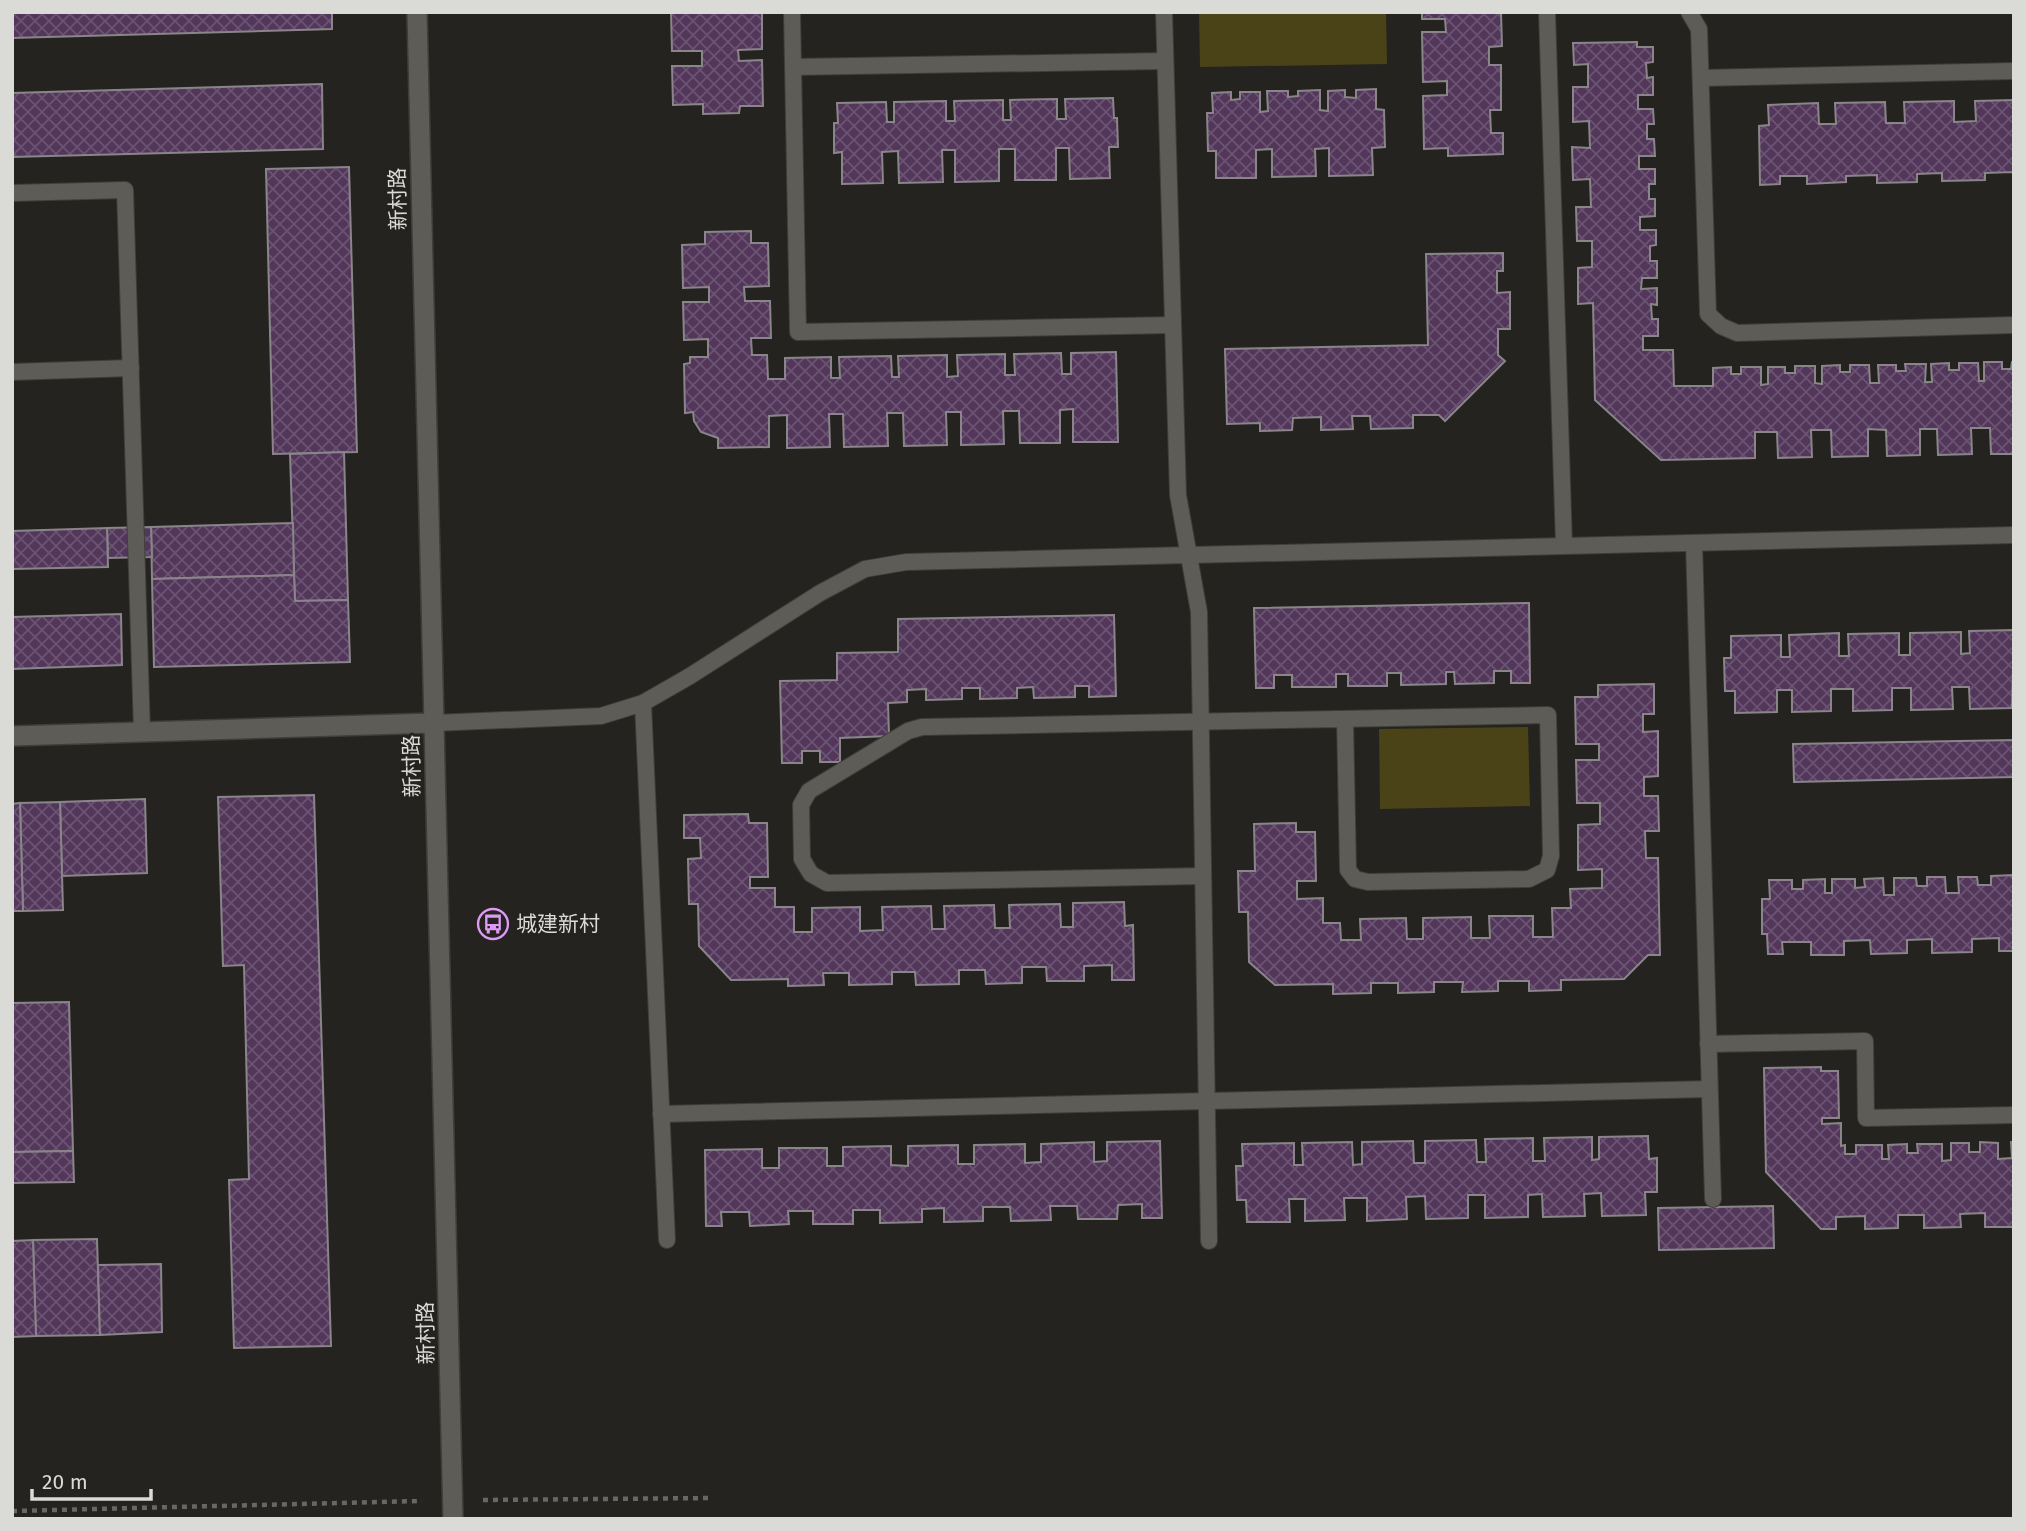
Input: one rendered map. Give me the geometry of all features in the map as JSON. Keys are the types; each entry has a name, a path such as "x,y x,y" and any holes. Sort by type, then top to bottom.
{"street":[{"name":"新村路","path":"417,12 453,1509"},
{"path":"12,736 434,723"}],"lane":[{"path":"792,12 798,331 1173,325"},
{"path":"1164,12 1178,495 1199,612 1209,1241"},
{"path":"1547,12 1564,545"},
{"path":"1689,12 1699,29 1708,314 1721,326 1737,333 2014,325"},
{"path":"793,67 1165,61"},
{"path":"1701,78 2014,71"},
{"path":"12,193 125,190 142,732"},
{"path":"12,372 131,368"},
{"path":"434,723 601,716 643,703 820,593 865,569 906,562 2014,534"},
{"path":"1694,542 1713,1199"},
{"path":"643,703 667,1240"},
{"path":"1203,877 827,883 811,874 802,859 801,805 809,790 908,731 922,727 1548,715 1551,856 1547,870 1529,879 1368,882 1355,879 1348,870 1345,719"},
{"path":"1708,1044 1865,1041 1866,1118 2014,1115"},
{"path":"661,1114 1709,1089"}],"path":[{"path":"12,1511 453,1509 713,1498"}],"shaded area":[{"path":"1199,12 1386,12 1387,64 1200,67"},
{"path":"1528,727 1530,806 1380,809 1379,729"}],"building":[{"path":"12,12 332,12 332,29 12,38"},
{"path":"671,12 762,12 762,49 738,50 739,61 762,60 763,106 740,106 739,113 703,114 703,104 673,105 672,66 702,66 702,51 672,51"},
{"path":"1422,12 1501,12 1502,46 1489,47 1489,65 1501,65 1501,110 1490,110 1491,133 1503,133 1503,154 1448,156 1448,148 1424,149 1423,96 1447,95 1447,81 1423,82 1422,32 1446,32 1445,19 1422,19"},
{"path":"1637,42 1637,47 1653,47 1653,62 1646,63 1647,78 1653,77 1653,95 1638,95 1638,109 1653,109 1654,124 1647,124 1647,139 1654,139 1655,156 1639,156 1639,169 1655,169 1655,184 1649,184 1649,199 1655,199 1655,216 1640,217 1640,230 1656,230 1656,245 1650,246 1650,261 1657,261 1657,278 1642,278 1641,289 1657,288 1657,305 1651,304 1652,319 1658,319 1658,336 1643,336 1643,350 1673,350 1674,386 1713,386 1713,368 1731,367 1731,374 1741,374 1741,367 1761,367 1761,385 1768,384 1768,367 1785,367 1785,373 1795,373 1795,366 1815,366 1815,383 1822,384 1822,366 1840,365 1840,372 1850,372 1850,365 1869,365 1870,383 1879,383 1878,365 1896,365 1896,371 1906,371 1905,364 1926,364 1925,382 1932,382 1931,364 1949,363 1949,370 1959,370 1959,363 1978,363 1979,381 1984,381 1984,362 2002,362 2002,369 2011,369 2014,362 2014,454 1991,454 1990,428 1971,428 1972,454 1938,455 1937,429 1920,429 1920,455 1887,456 1886,430 1868,429 1868,456 1832,457 1831,430 1811,430 1812,457 1778,458 1777,432 1755,432 1755,458 1661,460 1595,400 1593,303 1578,304 1578,268 1592,267 1592,241 1577,241 1576,207 1591,207 1590,179 1573,180 1572,147 1590,148 1589,121 1573,122 1573,87 1588,87 1588,64 1574,65 1573,43"},
{"path":"322,84 323,149 12,157 12,93"},
{"path":"1376,89 1376,109 1384,110 1385,147 1372,148 1373,175 1329,176 1329,148 1315,149 1316,176 1272,177 1272,149 1256,150 1256,178 1216,178 1216,151 1208,151 1207,113 1213,113 1212,93 1231,92 1231,100 1240,99 1240,92 1260,92 1260,112 1268,111 1267,91 1288,91 1288,97 1298,96 1298,91 1320,90 1320,110 1328,111 1328,91 1345,90 1345,97 1356,98 1356,90"},
{"path":"1113,98 1118,147 1109,147 1110,178 1070,179 1069,148 1056,148 1056,180 1015,180 1015,149 999,149 999,181 955,182 955,150 942,150 943,182 899,183 898,151 882,152 883,183 842,184 842,152 834,153 834,123 838,123 837,103 886,102 887,122 894,122 894,102 946,101 946,121 955,121 954,101 1003,100 1003,120 1011,120 1010,100 1057,99 1057,119 1066,119 1065,99"},
{"path":"2014,100 2014,179 2013,172 1985,173 1985,180 1942,181 1942,173 1917,174 1917,182 1877,183 1877,175 1846,176 1846,182 1807,184 1807,176 1780,176 1780,184 1760,185 1759,126 1769,125 1768,105 1818,103 1819,124 1836,124 1835,103 1885,102 1886,123 1905,123 1904,102 1954,101 1954,122 1976,121 1975,101"},
{"path":"349,167 357,452 273,454 266,169"},
{"path":"751,231 751,243 768,243 769,286 744,287 745,301 770,301 771,338 751,338 752,355 767,355 768,379 785,379 785,358 831,357 831,378 840,378 839,357 891,356 892,377 899,377 898,356 947,355 947,377 958,376 957,355 1005,354 1005,375 1015,375 1014,354 1061,353 1062,374 1071,374 1071,353 1116,352 1118,442 1073,442 1073,409 1060,410 1060,443 1020,443 1019,411 1003,411 1004,444 961,445 961,412 946,412 947,445 904,446 903,413 887,413 888,446 844,447 843,414 829,414 830,447 787,448 787,415 769,416 769,447 718,448 718,438 701,432 694,421 693,412 685,413 684,364 690,363 690,357 708,357 708,339 684,340 683,302 709,302 709,287 683,288 682,245 705,244 705,232"},
{"path":"1503,253 1503,271 1497,271 1497,293 1510,292 1510,329 1498,329 1498,355 1505,361 1445,421 1439,415 1413,415 1413,428 1371,429 1370,416 1352,416 1353,429 1321,430 1321,417 1293,418 1292,430 1260,431 1260,423 1227,424 1225,349 1428,345 1426,254"},
{"path":"344,452 348,600 295,601 290,454"},
{"path":"293,523 294,575 152,579 151,527"},
{"path":"151,527 152,557 108,558 107,528"},
{"path":"107,528 108,567 12,569 12,531"},
{"path":"294,575 295,601 348,600 350,662 154,667 152,579"},
{"path":"1529,603 1530,683 1511,683 1511,671 1494,671 1494,683 1455,684 1454,672 1446,672 1446,684 1401,685 1401,673 1387,673 1387,686 1348,686 1348,674 1336,674 1336,687 1292,687 1292,675 1274,675 1274,688 1256,688 1254,608"},
{"path":"121,614 122,665 12,669 12,617"},
{"path":"1114,615 1116,696 1089,697 1089,686 1075,686 1075,697 1034,698 1033,687 1017,688 1017,698 980,699 980,688 962,688 962,699 926,700 926,689 907,690 907,702 888,703 889,736 840,738 840,762 820,762 820,751 802,751 802,763 782,763 780,681 837,680 837,653 898,652 898,619"},
{"path":"2014,630 2012,708 1970,709 1969,687 1952,687 1953,709 1911,710 1911,688 1892,688 1892,710 1853,711 1853,689 1831,689 1831,711 1792,712 1792,690 1777,690 1777,712 1735,713 1735,691 1725,691 1724,658 1731,658 1731,636 1781,635 1781,657 1790,657 1789,635 1839,633 1839,656 1849,656 1848,634 1899,633 1899,655 1910,655 1910,633 1961,632 1961,654 1970,653 1969,631"},
{"path":"1654,684 1654,714 1643,714 1643,732 1658,731 1658,776 1644,777 1644,796 1658,796 1659,831 1645,831 1646,858 1658,858 1660,955 1648,955 1624,979 1561,980 1561,990 1529,991 1529,981 1498,981 1498,991 1462,992 1463,982 1434,982 1434,992 1398,993 1398,983 1371,983 1371,993 1333,994 1333,984 1275,985 1249,962 1248,912 1239,912 1238,871 1255,871 1254,824 1296,823 1296,832 1315,832 1316,881 1297,881 1297,899 1323,898 1323,923 1340,923 1341,940 1361,940 1360,919 1406,918 1407,939 1423,939 1423,918 1471,917 1471,938 1490,938 1489,916 1533,916 1533,937 1553,937 1552,908 1571,908 1570,889 1602,888 1602,869 1578,870 1578,825 1600,824 1600,803 1577,803 1576,760 1599,760 1599,744 1576,744 1575,697 1598,697 1598,685"},
{"path":"2014,740 2014,777 1794,782 1793,744"},
{"path":"314,795 331,1346 234,1348 229,1180 249,1179 244,965 223,966 218,797"},
{"path":"145,799 147,873 62,876 60,802"},
{"path":"60,802 63,910 23,911 20,803"},
{"path":"20,803 23,911 12,911 12,804"},
{"path":"748,814 749,823 767,823 768,877 750,877 750,888 775,888 775,907 794,907 794,932 812,932 812,908 860,907 860,931 883,930 882,907 931,906 932,929 945,929 944,906 994,905 995,928 1010,928 1009,905 1060,904 1061,927 1073,927 1073,903 1124,902 1125,926 1133,925 1134,980 1112,980 1112,965 1084,966 1084,981 1047,981 1046,967 1022,967 1022,983 986,984 985,970 959,970 959,984 916,985 915,972 892,972 892,984 849,985 849,973 823,973 824,985 788,986 788,979 731,980 699,946 698,904 689,904 688,859 701,858 700,838 684,838 684,815"},
{"path":"2013,875 2014,951 1999,951 1999,938 1972,939 1972,952 1932,953 1932,939 1907,940 1907,953 1871,954 1870,940 1844,941 1844,955 1811,955 1811,942 1782,942 1783,954 1768,954 1767,934 1762,934 1762,899 1770,899 1769,880 1792,880 1792,889 1803,889 1803,880 1825,879 1825,893 1832,893 1832,879 1855,879 1855,888 1865,887 1864,879 1883,878 1884,895 1894,895 1894,878 1916,878 1917,886 1927,886 1927,877 1945,877 1946,893 1959,893 1958,877 1977,877 1978,885 1991,885 1991,876"},
{"path":"69,1002 73,1151 12,1152 12,1003"},
{"path":"1821,1067 1821,1071 1838,1071 1839,1118 1822,1118 1822,1124 1841,1123 1841,1146 1845,1145 1845,1154 1856,1154 1856,1145 1882,1145 1882,1159 1889,1159 1888,1145 1907,1144 1907,1153 1918,1153 1917,1144 1942,1144 1942,1161 1951,1160 1951,1143 1969,1143 1969,1152 1980,1152 1980,1142 1998,1143 1998,1159 2012,1158 2011,1142 2014,1142 2014,1227 1985,1227 1985,1213 1960,1214 1961,1227 1924,1228 1924,1215 1898,1215 1898,1228 1865,1229 1865,1216 1836,1217 1836,1229 1821,1229 1766,1172 1764,1068"},
{"path":"1648,1136 1649,1159 1657,1158 1657,1192 1645,1192 1646,1215 1602,1216 1601,1193 1584,1194 1585,1216 1543,1217 1542,1194 1528,1195 1528,1217 1485,1218 1485,1195 1468,1195 1468,1218 1426,1219 1425,1196 1406,1197 1407,1219 1367,1221 1367,1198 1344,1198 1345,1220 1305,1221 1305,1199 1289,1199 1290,1222 1247,1222 1246,1200 1237,1200 1236,1166 1243,1166 1242,1144 1294,1143 1294,1165 1303,1165 1302,1143 1352,1142 1353,1165 1362,1164 1362,1142 1413,1141 1414,1163 1425,1163 1425,1141 1476,1140 1477,1162 1486,1162 1485,1139 1533,1138 1533,1161 1545,1161 1544,1138 1592,1137 1592,1160 1599,1159 1599,1137"},
{"path":"1160,1141 1162,1218 1142,1218 1142,1204 1118,1205 1117,1219 1078,1219 1077,1206 1050,1206 1051,1220 1011,1221 1010,1207 983,1207 983,1221 944,1222 944,1208 922,1209 922,1222 880,1223 880,1210 853,1210 853,1224 813,1224 813,1211 788,1211 789,1224 750,1226 749,1212 721,1212 722,1226 706,1226 705,1150 762,1149 762,1168 779,1168 779,1148 827,1148 827,1166 843,1166 843,1147 891,1146 891,1165 908,1166 908,1146 958,1145 958,1164 974,1164 974,1145 1025,1144 1025,1163 1041,1162 1041,1144 1094,1142 1094,1162 1107,1161 1107,1142"},
{"path":"73,1151 74,1182 12,1183 12,1152"},
{"path":"1773,1206 1774,1248 1659,1250 1658,1208"},
{"path":"97,1239 100,1335 36,1336 33,1240"},
{"path":"33,1240 36,1336 12,1337 12,1241"},
{"path":"161,1264 162,1332 100,1335 98,1265"}],"place":[{"name":"城建新村","path":"493,924"}]}
